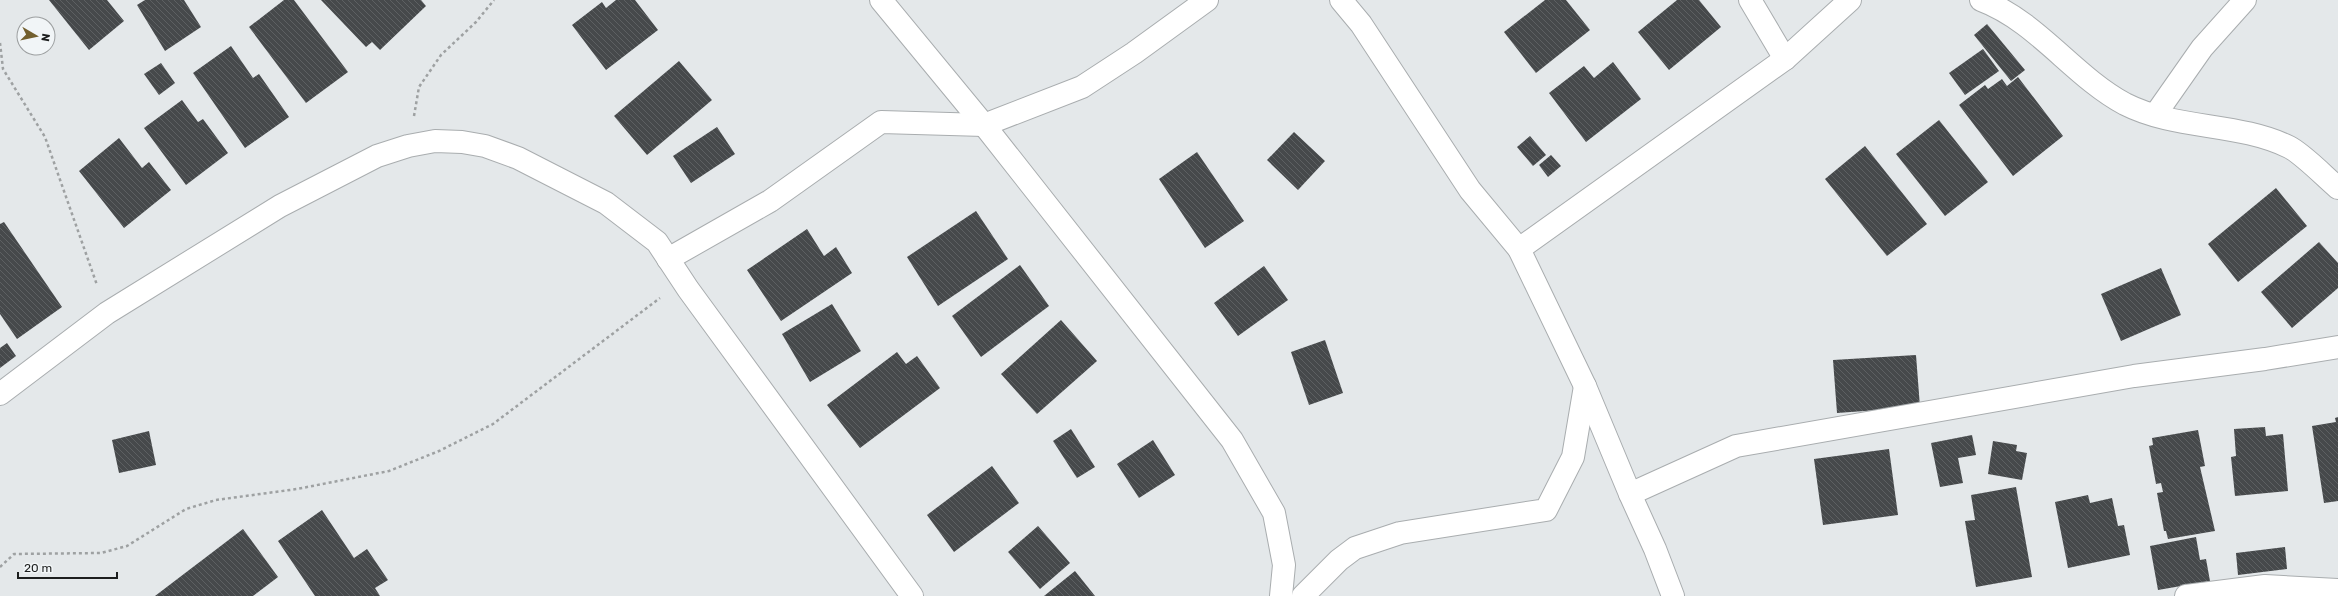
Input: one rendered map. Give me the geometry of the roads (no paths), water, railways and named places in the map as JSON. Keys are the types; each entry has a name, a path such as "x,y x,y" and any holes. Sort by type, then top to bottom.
{"street":[{"path":"881,0 984,125 1232,440 1274,513 1284,565 1281,596"},
{"path":"668,259 770,201 881,122 984,125 1082,87 1141,49 1208,0"},
{"path":"1342,0 1362,24 1470,190 1519,249 1585,386 1630,494 1655,549 1673,596"},
{"path":"1750,0 1785,59"},
{"path":"1519,249 1785,59 1850,0"},
{"path":"1981,0 2016,18 2093,82 2126,104 2155,115 2268,139 2290,147 2338,188"},
{"path":"2155,115 2202,48 2245,0"},
{"path":"0,394 108,313 280,206 377,156 408,146 435,141 462,142 485,146 518,158 606,203 657,242 682,281 912,596"},
{"path":"1630,494 1736,446 2134,376 2265,359 2338,347"},
{"path":"1303,596 1339,560 1354,548 1400,533 1546,510 1574,457 1585,386"},
{"path":"2186,596 2265,586 2338,590"}]}
